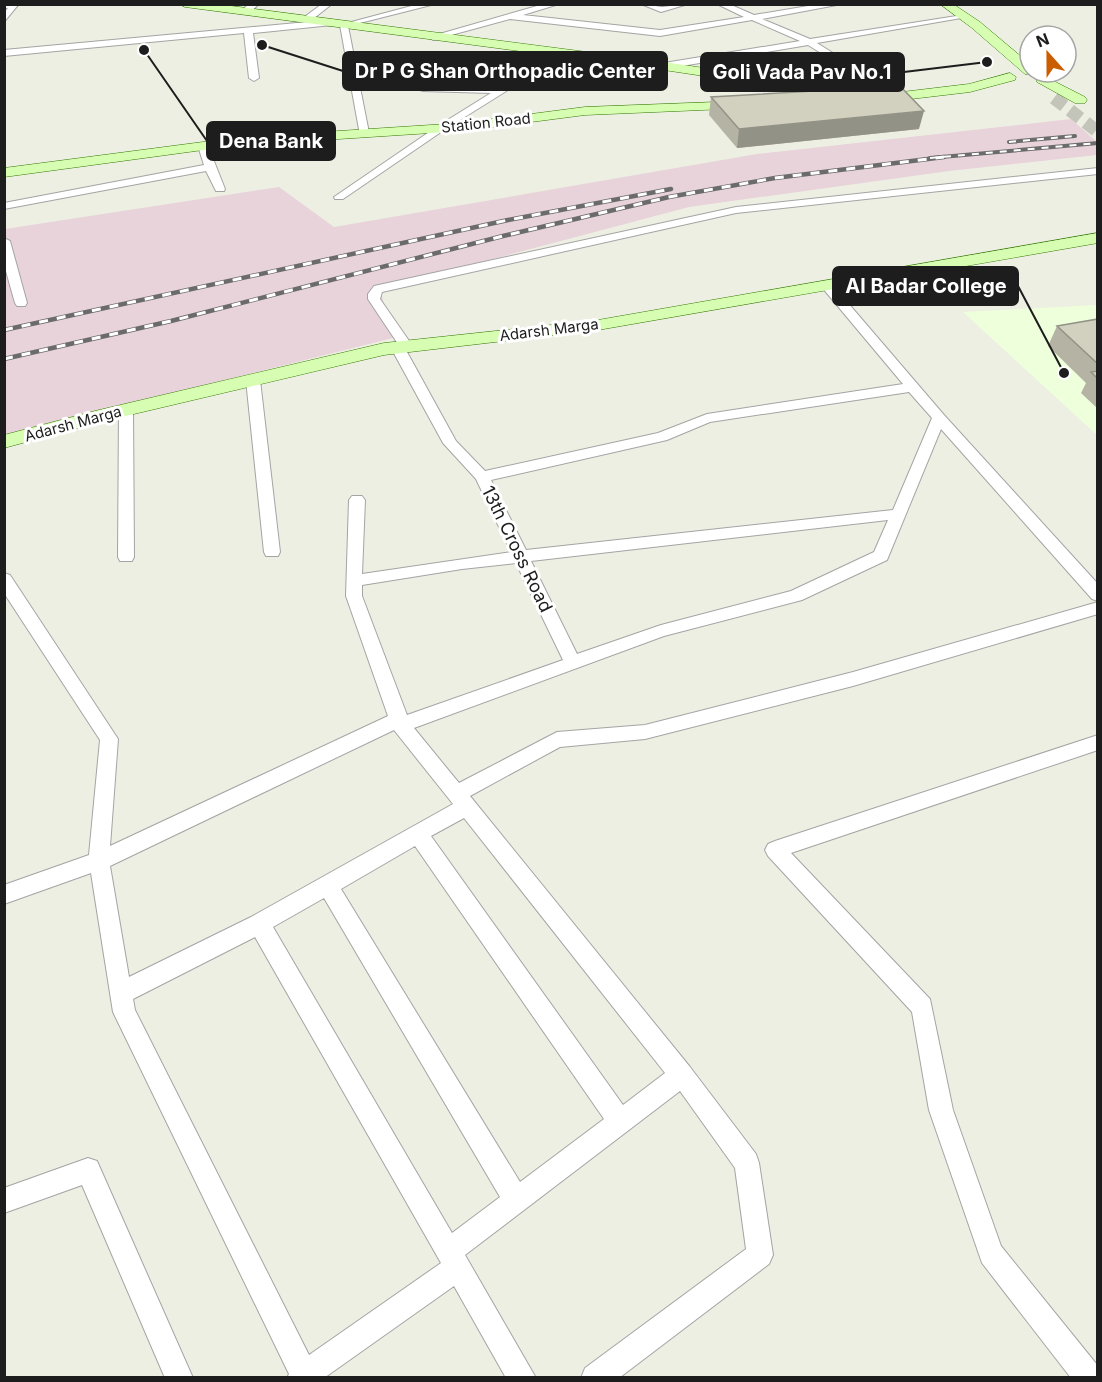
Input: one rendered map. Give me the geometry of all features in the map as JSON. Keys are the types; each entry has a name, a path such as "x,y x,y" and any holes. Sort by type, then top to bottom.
{"main road":[{"path":"185,4 250,8 306,20 664,66 879,99"},
{"path":"945,4 1008,53 1018,67"},
{"path":"808,102 898,98 1018,79"},
{"path":"1034,84 1054,98"},
{"path":"1041,84 1080,100"},
{"name":"Station Road","path":"4,173 202,146 441,128 585,111 761,104"},
{"name":"Adarsh Marga","path":"4,442 253,380 402,348 598,325 1098,238"}],"street":[{"path":"306,20 328,4"},
{"path":"364,133 344,25 431,4"},
{"path":"433,37 555,4"},
{"path":"645,4 661,10 684,4"},
{"path":"721,4 809,42 898,98"},
{"path":"796,4 808,9"},
{"path":"510,16 660,33 838,4"},
{"path":"4,6 14,5 4,20"},
{"path":"664,66 963,16"},
{"path":"4,54 329,23"},
{"path":"248,30 254,78"},
{"path":"339,197 441,128 563,53"},
{"path":"423,88 501,91"},
{"path":"202,146 220,189"},
{"path":"4,206 210,166"},
{"name":"13th Cross Road","path":"573,663 482,477 450,443 402,348 374,299 374,294 378,290 736,210 1098,171"},
{"path":"4,241 21,303"},
{"path":"826,285 939,418 1098,595"},
{"path":"253,380 272,552"},
{"path":"482,477 662,437 707,418 912,387"},
{"path":"126,410 126,557"},
{"path":"4,896 99,861 400,722 661,631 796,596 881,556 939,418"},
{"path":"357,500 352,582 354,596 400,722 682,1075 747,1163 760,1255 595,1377"},
{"path":"352,582 462,562 899,514"},
{"path":"4,579 109,739 99,861 124,1012 302,1376 453,1259 516,1200 682,1075"},
{"path":"121,993 259,924 418,834 462,800 557,740 645,732 853,679 1098,608"},
{"path":"1089,1377 991,1254 941,1110 922,1006 775,850 1098,742"},
{"path":"418,834 620,1122"},
{"path":"327,885 516,1200"},
{"path":"259,924 522,1377"},
{"path":"4,1201 88,1170 179,1377"}],"shaded area":[{"path":"1071,119 1097,142 1097,155 949,171 689,207 380,289 393,338 5,435 5,229 279,187 334,227 757,154"},
{"path":"1097,305 1097,435 963,312"}],"building":[{"path":"900,86 924,111 739,129 711,97"},
{"path":"1098,319 1098,364 1057,326"},
{"path":"1098,371 1098,379 1091,372"}],"tunnel":[{"path":"1054,98 1098,132"}],"railway":[{"path":"1009,142 1075,136"},
{"path":"930,158 1098,143"},
{"path":"4,359 171,321 503,236 669,197 775,178 944,157"},
{"path":"4,330 508,220 671,189"}],"place":[{"name":"Dr P G Shan Orthopadic Center","path":"262,45"},
{"name":"Dena Bank","path":"144,50"},
{"name":"Goli Vada Pav No.1","path":"987,62"},
{"name":"Al Badar College","path":"1064,373"}]}
